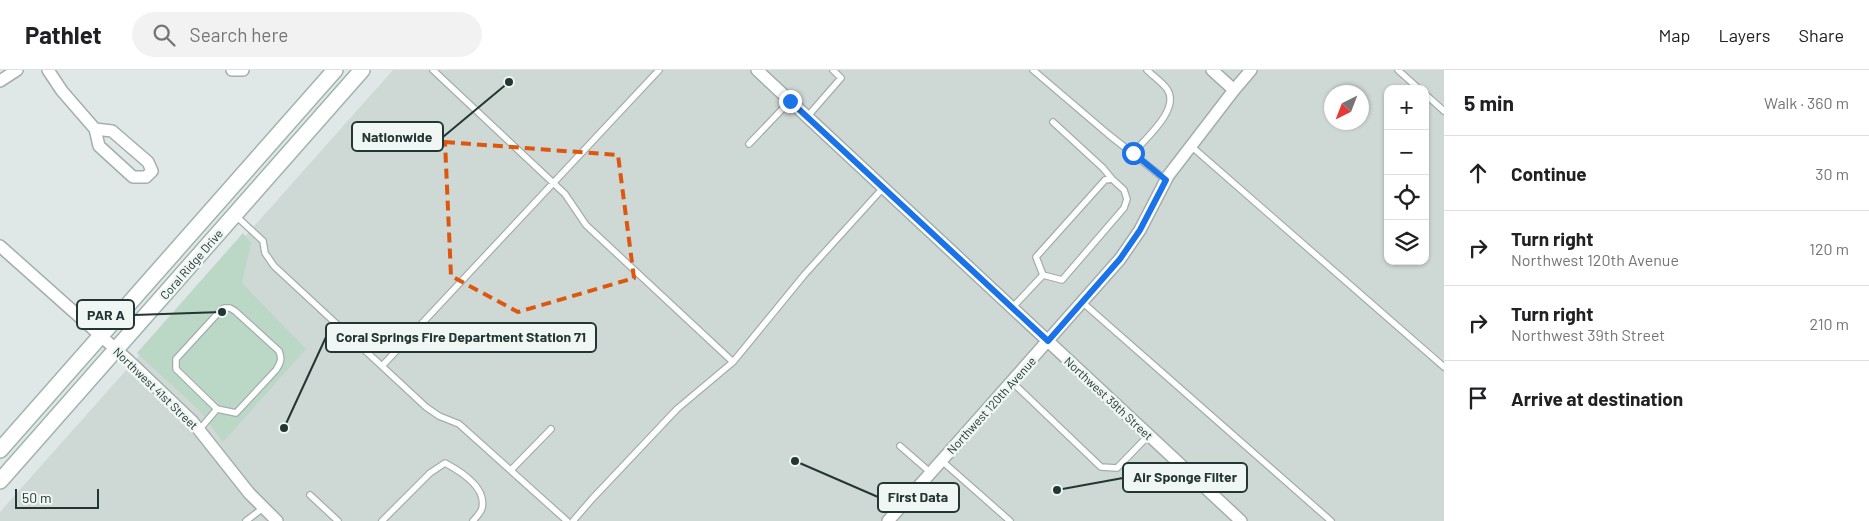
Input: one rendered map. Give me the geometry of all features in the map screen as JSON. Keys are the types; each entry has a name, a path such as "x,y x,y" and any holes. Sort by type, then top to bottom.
{"main road":[{"name":"Coral Ridge Drive","path":"0,450 335,70"},
{"name":"Coral Ridge Drive","path":"0,481 362,70"}],"street":[{"path":"0,81 17,70"},
{"path":"48,70 62,91 95,129 99,146 133,177 146,177 152,171 148,162 112,131 95,129"},
{"path":"232,70 243,70"},
{"name":"Northwest 39th Street","path":"757,70 1241,521"},
{"path":"1212,70 1234,90"},
{"name":"Northwest 120th Avenue","path":"888,521 1120,259 1140,230 1166,180 1251,70"},
{"name":"Northwest 41st Street","path":"0,246 116,349 200,430 248,492 277,521"}],"lane":[{"path":"433,70 565,194 586,225 733,362"},
{"path":"383,365 552,182 659,70"},
{"path":"807,117 841,78 832,70"},
{"path":"1033,70 1166,180"},
{"path":"1133,153 1168,113 1171,100 1167,90 1147,70"},
{"path":"1398,70 1415,85"},
{"path":"1429,98 1444,111"},
{"path":"749,144 790,101"},
{"path":"1042,275 1062,280 1124,208 1128,199 1124,190 1104,168 1053,122"},
{"path":"1191,146 1444,367"},
{"path":"1042,275 1036,257 1105,180 1112,179"},
{"path":"573,521 592,498 677,409 733,362 810,269 883,188"},
{"path":"235,214 264,241 265,253 274,266 383,365 426,407 439,416 459,424 567,521"},
{"path":"1012,308 1042,275"},
{"path":"1082,302 1331,521"},
{"path":"230,308 279,351 282,358 276,370 236,413 217,409 179,372 176,359 220,311 230,308"},
{"path":"1012,382 1102,467 1117,468 1149,435"},
{"path":"200,430 217,409"},
{"path":"511,470 551,429"},
{"path":"900,446 931,474"},
{"path":"942,461 1010,521"},
{"path":"382,521 430,473 444,463 461,471 474,485 482,498 482,510 473,521"},
{"path":"310,495 338,521"},
{"path":"246,521 263,508"}],"highlighted area":[{"path":"445,142 618,155 634,278 518,312 451,276"}],"shaded area":[{"path":"393,70 1444,70 1444,521 0,521 0,512"}],"green space":[{"path":"243,233 251,243 242,283 306,349 223,442 199,410 137,353"}],"place":[{"name":"Nationwide","path":"509,82"},
{"name":"PAR A","path":"222,312"},
{"name":"Coral Springs Fire Department Station 71","path":"284,428"},
{"name":"First Data","path":"795,461"},
{"name":"Air Sponge Filter","path":"1057,490"}],"route":[{"path":"790,101 1048,341 1120,259 1140,230 1166,180 1133,153"}]}
